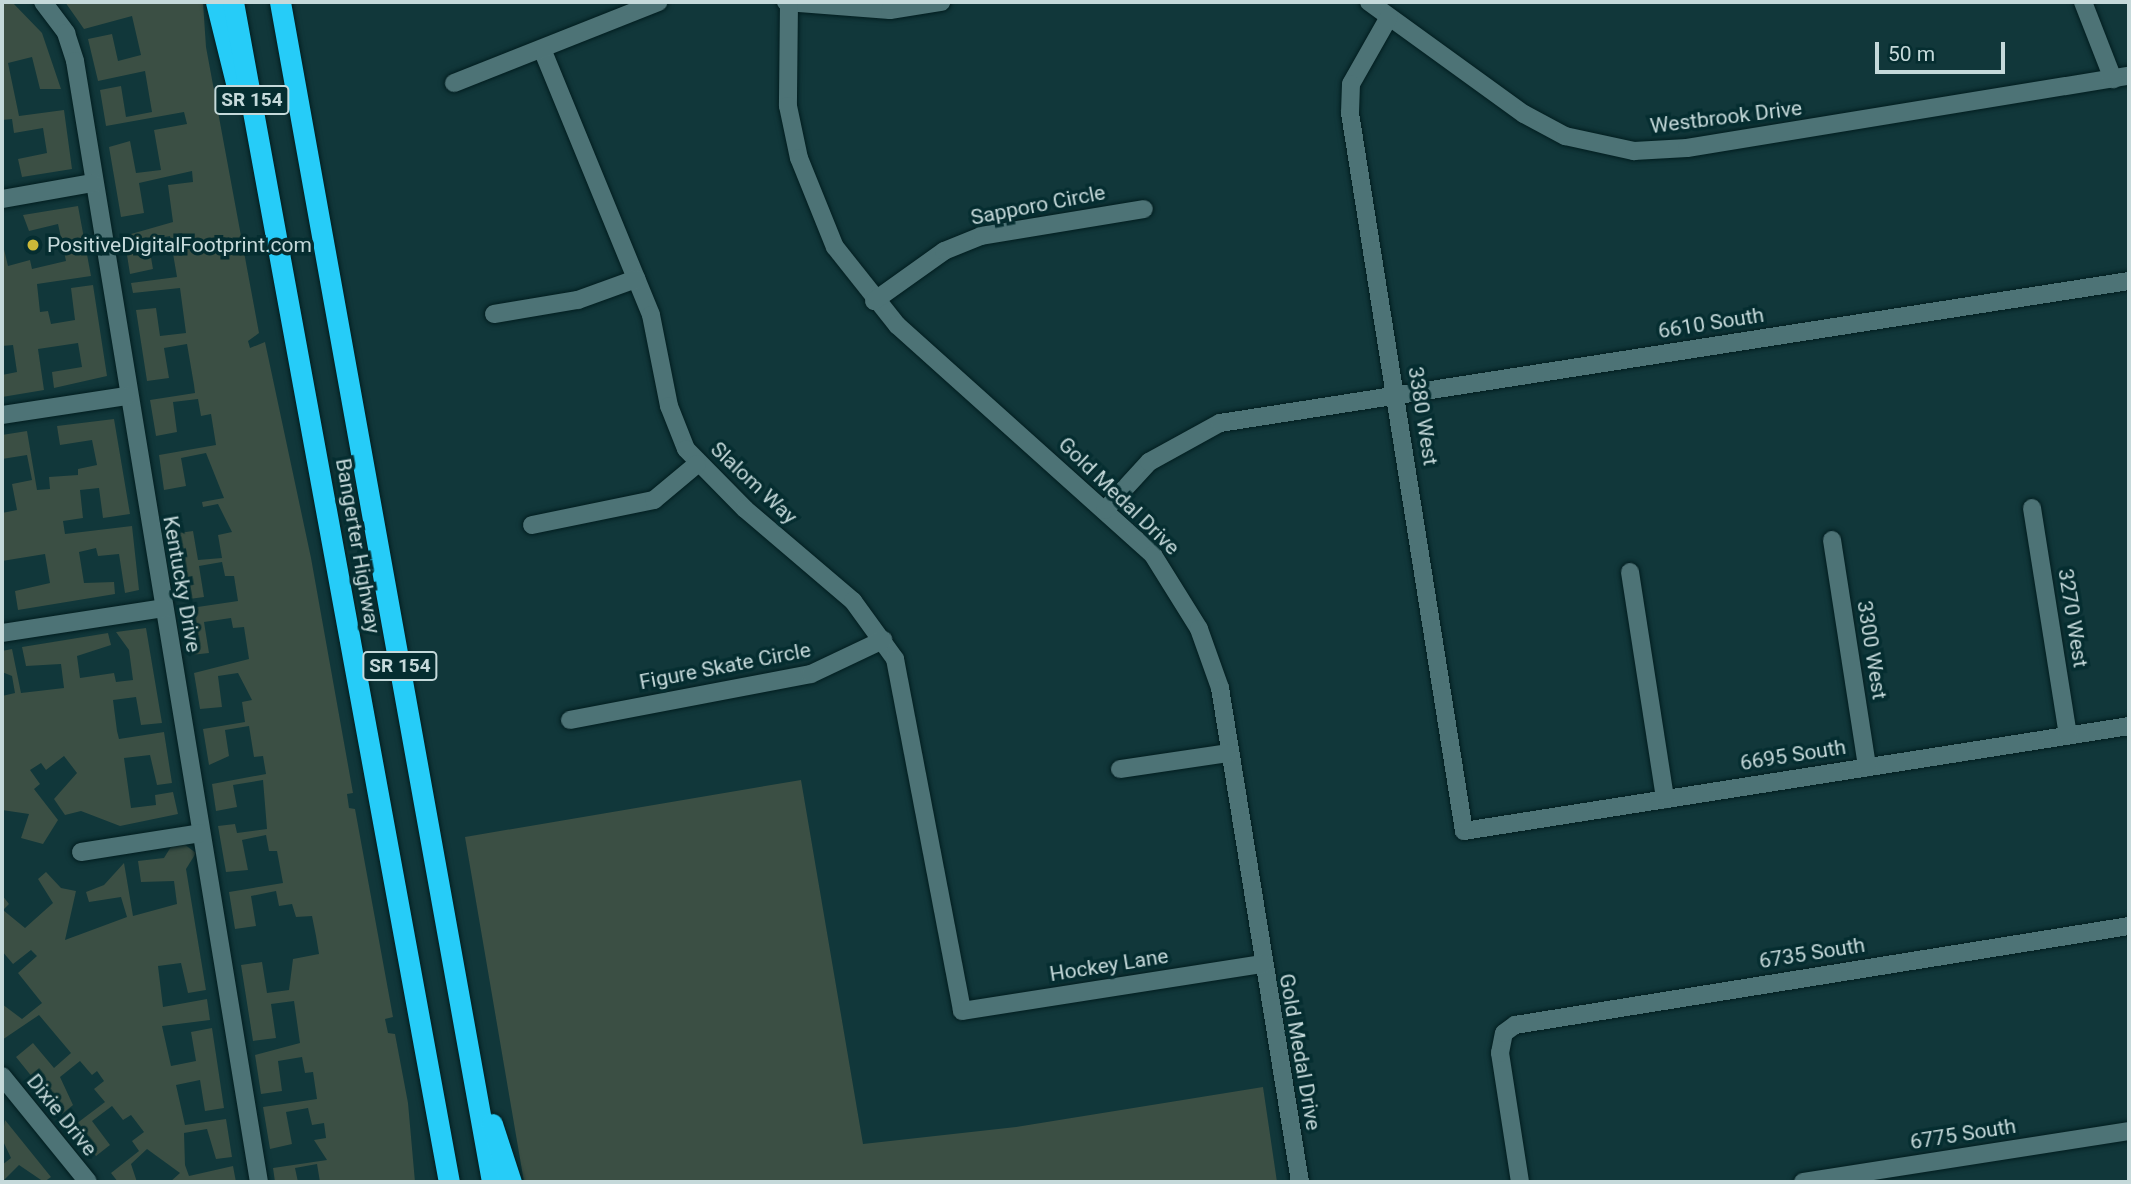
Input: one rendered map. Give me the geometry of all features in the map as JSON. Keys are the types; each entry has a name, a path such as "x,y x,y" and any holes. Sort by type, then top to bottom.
{"highway":[{"path":"216,2 270,199"},
{"name":"Bangerter Highway","path":"233,2 449,1182"},
{"name":"Bangerter Highway","path":"280,2 492,1182"},
{"path":"475,1085 511,1182"}],"street":[{"name":"Kentucky Drive","path":"43,2 66,33 75,61 126,396 259,1182"},
{"path":"454,83 659,2"},
{"path":"788,2 890,10 941,2"},
{"name":"Gold Medal Drive","path":"788,2 784,72 799,158 835,247 874,301 1153,555 1199,629 1220,688 1300,1182"},
{"name":"Westbrook Drive","path":"1369,2 1524,114 1565,136 1634,151 1700,146 2121,78"},
{"path":"2083,2 2121,78"},
{"name":"3380 West","path":"1389,17 1351,85 1350,113 1464,831"},
{"name":"Slalom Way","path":"542,48 659,341 677,431 697,464 853,601 883,640 903,681 962,1011"},
{"path":"2,199 93,183"},
{"name":"Sapporo Circle","path":"874,301 944,251 981,236 1144,209"},
{"path":"494,314 578,300 636,279"},
{"name":"6610 South","path":"1105,510 1149,462 1181,440 1220,423 1397,398 2129,281"},
{"path":"2,415 126,396"},
{"path":"533,526 654,500 697,464"},
{"name":"3270 West","path":"2032,508 2068,735"},
{"name":"3300 West","path":"1832,540 1867,767"},
{"path":"1630,572 1665,799"},
{"path":"2,633 164,608"},
{"name":"Figure Skate Circle","path":"570,720 811,674 883,640"},
{"name":"6695 South","path":"1464,831 2129,726"},
{"path":"1120,769 1229,753"},
{"path":"81,852 201,834"},
{"name":"6735 South","path":"1520,1182 1500,1054 1504,1032 1529,1021 2129,926"},
{"name":"Hockey Lane","path":"962,1011 1263,964"},
{"name":"Dixie Drive","path":"2,1076 88,1182"},
{"name":"6775 South","path":"1803,1182 2129,1131"}],"green space":[{"path":"2,2 12,2 42,33 61,89 40,89 32,57 8,63 19,116 64,110 72,169 22,177 18,159 47,153 43,128 14,133 12,119 2,120"},
{"path":"65,2 203,2 206,47 259,333 248,341 250,348 265,342 311,558 353,793 347,794 349,808 355,809 393,1017 385,1019 388,1033 395,1034 408,1103 415,1182 320,1182 317,1164 295,1168 298,1182 275,1182 273,1168 327,1160 314,1140 326,1138 324,1123 312,1125 308,1108 286,1112 292,1144 270,1149 263,1107 317,1099 313,1072 305,1073 302,1057 278,1061 282,1091 261,1094 255,1055 300,1043 294,1001 271,1004 276,1038 253,1041 241,965 262,962 267,993 289,990 293,959 319,954 312,916 296,917 292,904 279,906 276,891 251,896 256,926 235,929 229,892 283,883 277,851 269,851 266,835 242,840 248,870 226,872 218,826 235,824 237,833 267,829 263,780 233,785 237,807 216,811 212,784 266,774 263,756 254,757 249,726 225,730 229,756 209,765 203,729 245,722 242,702 252,700 238,673 218,676 222,707 200,709 194,673 249,659 244,627 233,628 231,618 204,622 209,653 191,655 184,609 238,601 234,576 225,576 222,562 199,566 204,597 182,600 172,534 193,531 198,560 222,558 218,535 232,532 218,504 203,507 202,502 224,498 206,453 181,458 186,486 164,490 159,455 216,445 211,414 201,416 198,399 173,402 177,432 156,436 150,400 195,393 194,385 187,344 164,348 169,378 147,381 136,310 156,308 160,336 186,333 180,288 133,293 131,283 177,277 170,236 148,240 153,269 130,274 124,236 173,222 168,185 193,182 192,171 139,183 144,213 121,217 109,147 130,141 136,173 161,170 154,130 187,124 184,112 106,126 100,90 121,86 126,117 152,112 145,71 98,81 88,39 112,34 118,61 141,55 132,16 84,29"},
{"path":"78,206 91,276 37,284 40,312 48,311 51,324 75,320 71,288 93,285 107,376 54,388 52,372 82,367 78,343 38,349 44,390 2,397 2,375 17,372 13,345 2,346 2,241 8,266 30,260 32,269 66,261 58,224 29,231 23,215"},
{"path":"114,419 130,514 103,518 99,488 80,490 83,518 63,521 65,534 132,526 139,590 125,593 119,554 98,556 96,548 79,552 84,583 114,582 115,594 18,610 15,591 50,583 45,554 2,561 2,513 17,510 12,484 32,480 27,455 2,459 2,435 27,431 37,490 50,489 49,477 78,475 78,469 97,465 92,440 60,445 57,426"},
{"path":"146,628 162,723 141,725 136,697 113,700 117,731 119,739 164,732 172,783 157,785 150,755 124,758 131,808 156,805 155,795 173,792 178,814 120,826 81,811 65,815 54,799 77,773 64,756 46,770 41,763 30,770 40,784 34,789 58,820 43,844 21,838 29,814 2,810 2,696 15,693 12,676 2,672 2,651 12,649 21,693 64,688 61,664 26,666 22,647 108,633 111,645 77,656 80,678 114,673 116,682 133,680 129,650 116,632"},
{"path":"801,780 863,1144 1016,1127 1263,1087 1277,1182 524,1182 465,837"},
{"path":"184,844 196,853 186,869 206,990 188,993 181,963 158,966 163,1007 207,999 210,1020 162,1026 171,1066 196,1061 191,1032 212,1028 224,1108 205,1111 200,1080 176,1085 185,1125 226,1119 232,1157 216,1159 207,1129 184,1133 185,1165 189,1176 233,1166 236,1182 170,1182 180,1173 147,1149 131,1164 137,1182 118,1182 111,1173 139,1151 132,1141 144,1132 131,1115 123,1120 112,1106 92,1121 110,1145 96,1156 72,1127 105,1102 94,1089 104,1081 97,1071 92,1075 80,1061 60,1077 73,1105 62,1114 16,1057 33,1043 54,1068 71,1053 39,1015 2,1040 2,1004 22,1019 42,1003 18,973 37,956 31,950 13,964 2,951 2,895 9,904 3,910 25,928 53,903 38,879 46,872 61,888 76,891 65,940 127,917 121,897 89,902 86,892 104,885 124,863 133,916 177,904 174,881 141,882 138,861 164,858 172,845"},
{"path":"5,1120 51,1177 44,1182 19,1165 2,1182 2,1165 11,1158 2,1139"}],"place":[{"name":"PositiveDigitalFootprint.com","path":"33,245"}]}
